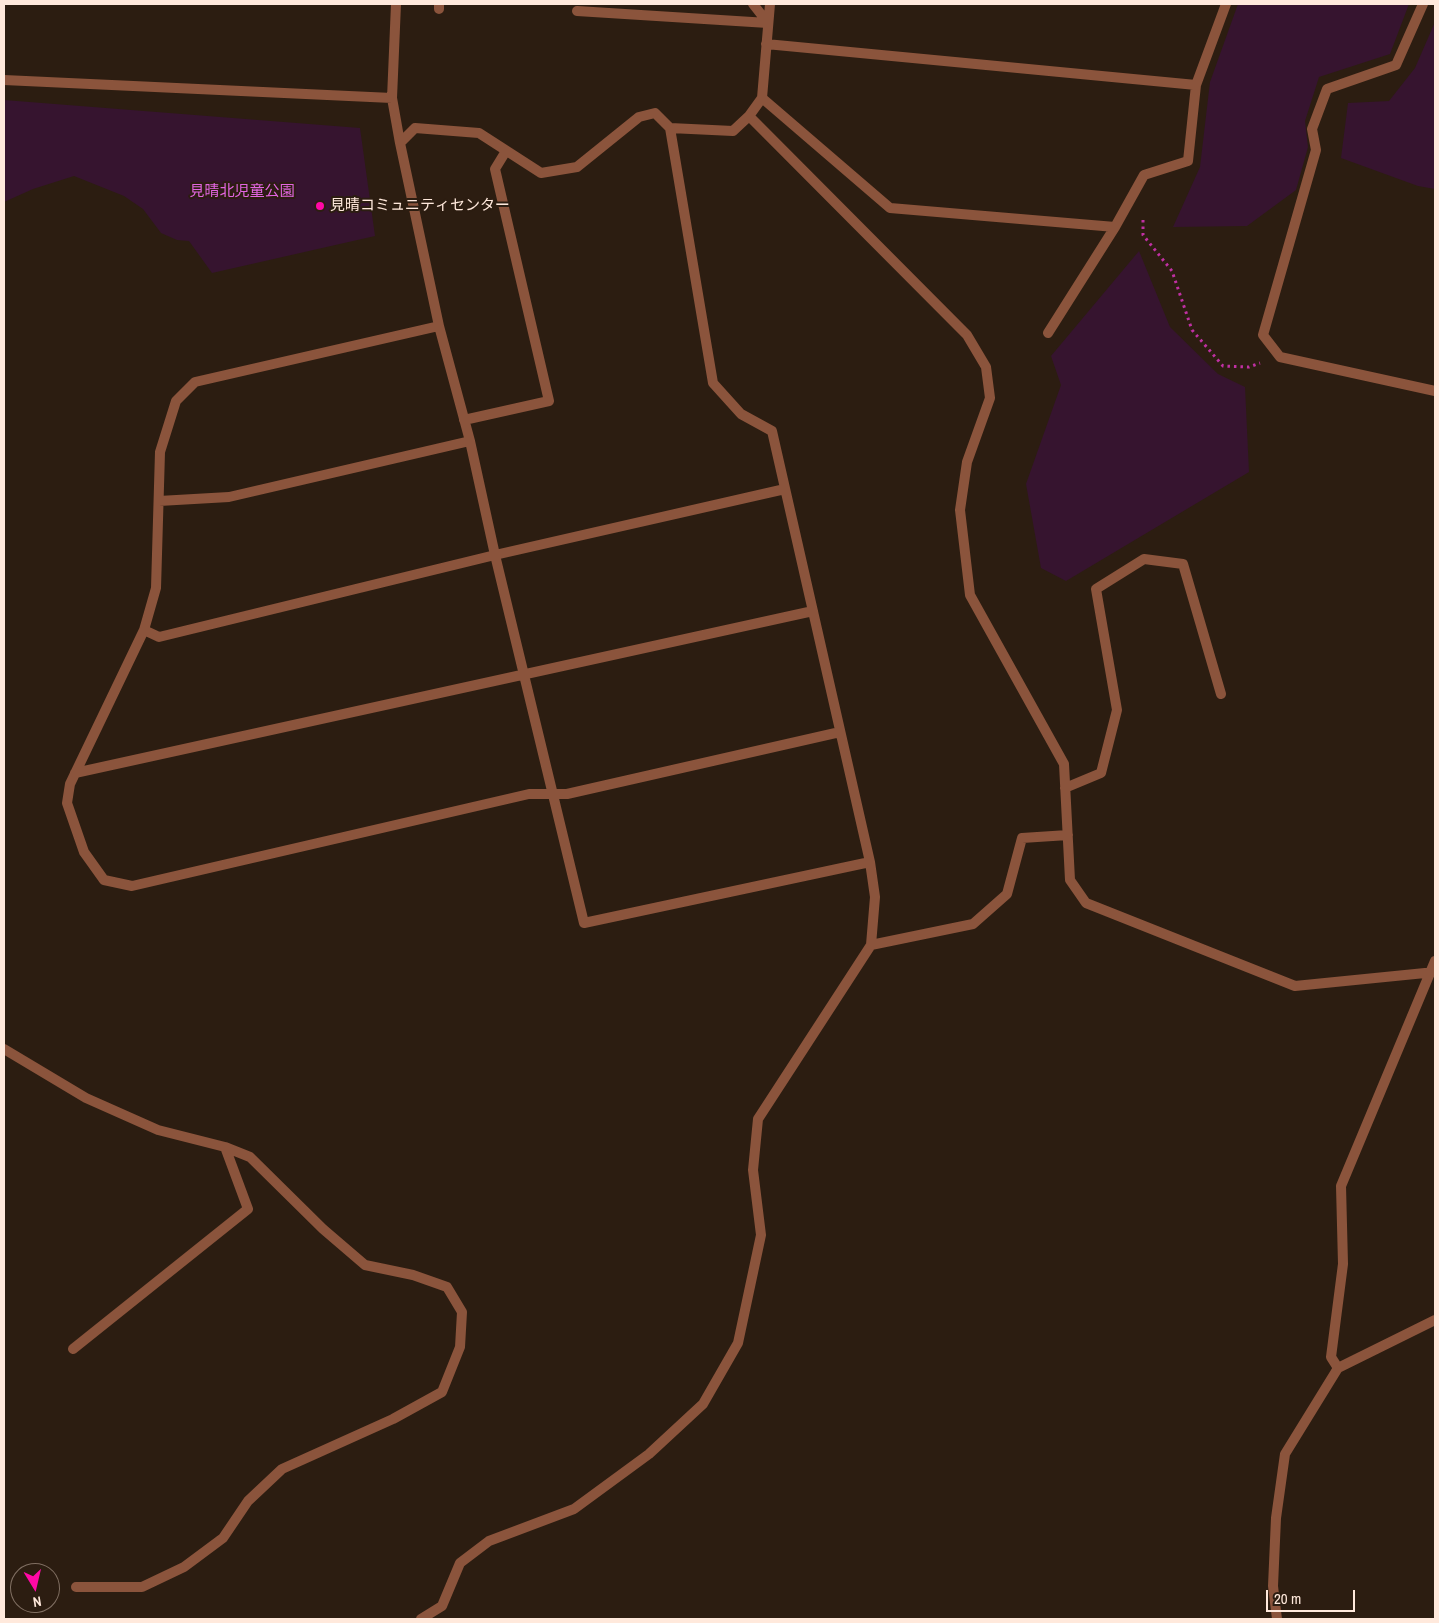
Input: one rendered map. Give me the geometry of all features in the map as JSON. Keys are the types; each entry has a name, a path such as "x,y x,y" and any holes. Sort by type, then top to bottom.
{"street":[{"path":"396,4 392,98 400,144 439,326 470,441 495,555 584,923 870,862"},
{"path":"753,4 768,23"},
{"path":"670,128 733,131 749,116 762,98 770,4"},
{"path":"1048,333 1144,175 1188,161 1196,85 1226,4"},
{"path":"1423,4 1396,65 1327,89 1312,129 1316,150 1263,335 1280,356 1435,391"},
{"path":"576,11 768,23"},
{"path":"766,44 1196,85"},
{"path":"4,80 392,98"},
{"path":"762,98 890,208 1114,227"},
{"path":"400,144 415,128 480,133 540,173 577,167 639,116 655,113 670,128 713,383 741,414 772,430 870,862 875,897 870,946 758,1119 753,1170 760,1235 738,1343 703,1404 649,1454 574,1509 489,1541 460,1563 442,1606 421,1619"},
{"path":"749,116 967,335 986,367 990,398 967,462 960,510 970,595 1064,764 1070,880 1086,904 1296,986 1433,972"},
{"path":"464,420 549,401 495,169 506,150"},
{"path":"439,326 195,382 176,401 160,452 156,588 144,630 70,784 68,803 84,852 104,880 132,886 529,794 567,794 840,732"},
{"path":"159,501 229,497 470,441"},
{"path":"144,630 159,637 495,555 785,489"},
{"path":"1065,788 1102,773 1117,710 1096,588 1144,558 1183,564 1221,694"},
{"path":"75,773 812,611"},
{"path":"870,946 973,924 1007,894 1022,838 1068,835"},
{"path":"1338,1368 1331,1357 1342,1264 1341,1186 1433,972 1435,961"},
{"path":"4,1049 86,1098 158,1130 225,1147 250,1157 323,1228 365,1265 413,1274 447,1287 462,1312 460,1347 442,1392 393,1419 282,1469 248,1501 223,1538 184,1567 142,1587 76,1587"},
{"path":"73,1349 248,1209 225,1147"},
{"path":"1277,1619 1273,1586 1276,1518 1285,1454 1338,1368 1435,1320"}],"path":[{"path":"1143,215 1143,234 1172,271 1192,330 1223,366 1248,367 1280,356"}],"green space":[{"path":"1238,4 1409,4 1390,54 1319,77 1305,121 1308,147 1296,190 1247,226 1173,227 1200,167 1210,82"},
{"path":"1435,22 1435,189 1418,186 1341,158 1348,103 1389,101 1415,68"},
{"name":"見晴北児童公園","path":"4,100 360,128 375,236 212,273 189,241 177,240 161,233 143,209 124,196 74,176 33,189 4,202"},
{"path":"1139,251 1170,327 1218,374 1245,387 1249,472 1066,581 1041,568 1026,484 1061,385 1051,356"}],"place":[{"name":"見晴コミュニティセンター","path":"320,206"}]}
